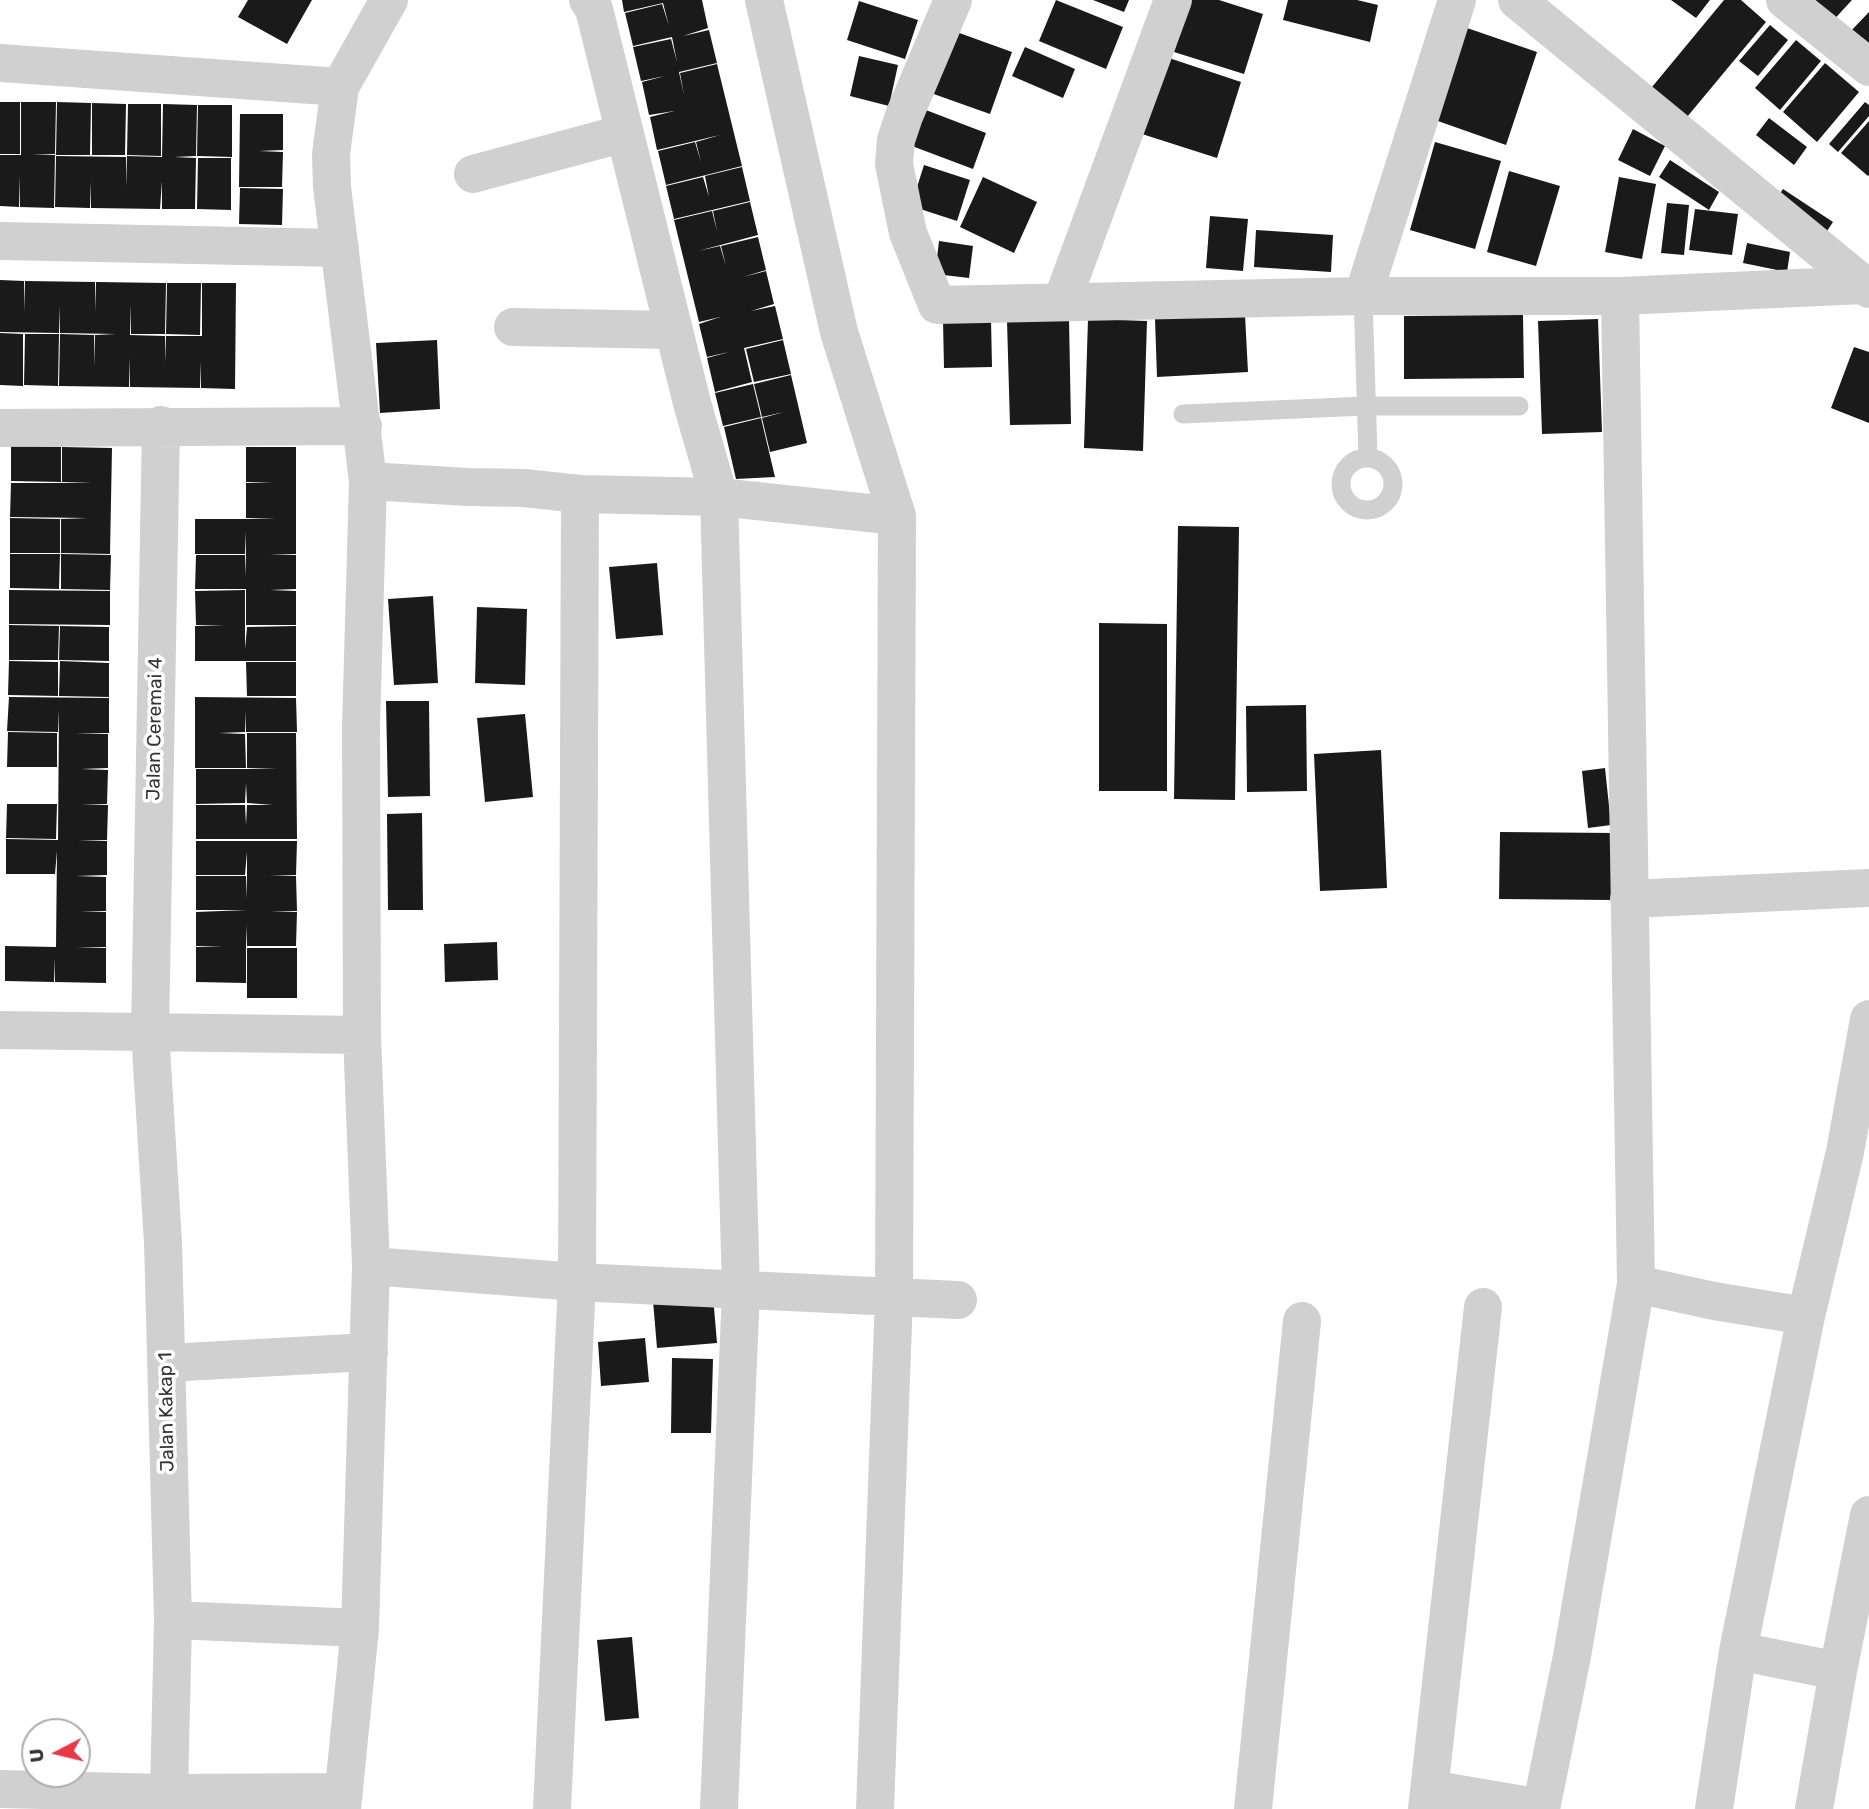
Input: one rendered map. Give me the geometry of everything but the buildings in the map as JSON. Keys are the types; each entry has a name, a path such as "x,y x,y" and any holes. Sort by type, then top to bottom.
{"street":[{"path":"0,1789 342,1800 360,1628 371,1266 362,1035 360,727 368,481 332,187 331,154 340,87 389,0"},
{"path":"588,0 594,9 674,330 719,497 741,1291 719,1809"},
{"path":"764,0 838,332 897,516 894,1297 875,1809"},
{"path":"953,0 896,141 894,164 908,233 937,305 1363,296 1620,296 1867,287"},
{"path":"1062,301 1173,0"},
{"path":"1363,296 1457,0"},
{"path":"1517,0 1867,287"},
{"path":"1785,0 1869,67"},
{"path":"0,63 340,87"},
{"path":"473,174 625,133"},
{"path":"0,242 340,248"},
{"path":"1483,1307 1429,1799 1541,1808 1572,1656 1636,1284 1620,296"},
{"path":"513,327 674,330"},
{"path":"0,428 161,425 362,426"},
{"name":"Jalan Ceremai 4","path":"150,1032 161,425"},
{"path":"368,481 524,488 580,494 719,497 897,516"},
{"path":"552,1809 577,1282 580,494"},
{"path":"1629,899 1869,888"},
{"path":"1714,1809 1738,1651 1806,1316 1845,1152 1869,1019"},
{"path":"0,1030 362,1035"},
{"name":"Jalan Kakap 1","path":"150,1032 163,1242 173,1620 170,1793"},
{"path":"371,1266 577,1282 958,1300"},
{"path":"1636,1284 1714,1301 1806,1316"},
{"path":"1253,1809 1302,1321"},
{"path":"166,1363 369,1352"},
{"path":"1814,1809 1869,1515"},
{"path":"173,1620 360,1628"},
{"path":"1738,1651 1838,1671"}],"lane":[{"path":"1363,296 1368,456"},
{"path":"1183,414 1366,406 1519,406"}]}
